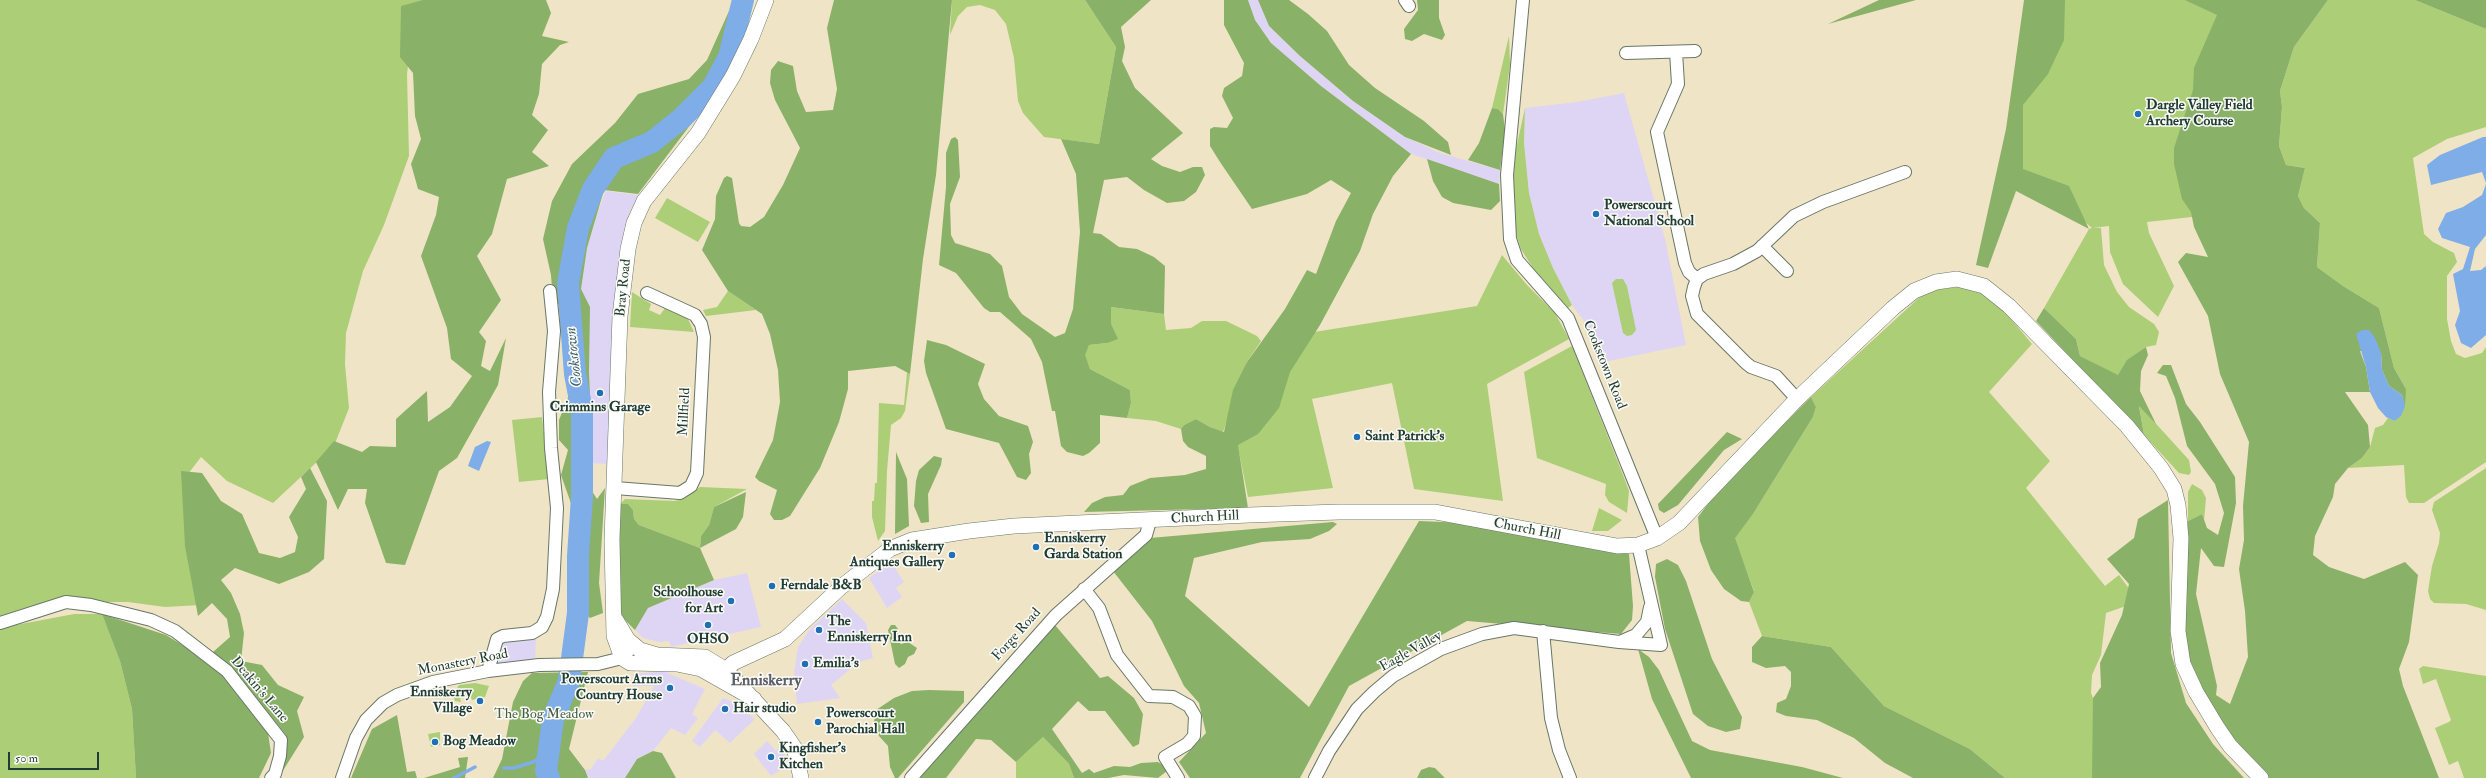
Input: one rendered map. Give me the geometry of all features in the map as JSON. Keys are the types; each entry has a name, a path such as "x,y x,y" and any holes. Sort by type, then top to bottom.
{"main road":[{"name":"Bray Road","path":"622,658 614,636 612,538 620,316 628,249 634,223 644,201 698,133 733,76 751,39 766,0"},
{"name":"Church Hill","path":"722,674 733,664 785,639 841,587 890,549 912,540 1014,526 1339,512 1435,512 1617,546 1638,545 1657,538 1679,523 1797,399 1914,291 1936,282 1956,279 1976,283 1993,292 2127,426 2161,468 2174,490 2178,505 2181,538 2178,631 2183,664 2196,692 2230,746 2261,778"},
{"name":"Bray Road","path":"614,615 624,634 633,646"},
{"path":"633,646 650,653 705,657 722,674 754,699 770,715 794,747 802,778"},
{"path":"622,658 630,663 689,666 722,674"}],"street":[{"name":"Cookstown Road","path":"1523,0 1507,175 1510,239 1517,260 1568,318 1657,538"},
{"path":"1626,53 1695,50"},
{"path":"1676,52 1678,84 1657,132 1659,150 1685,263 1689,272 1698,279"},
{"path":"1797,399 1776,376 1758,370 1746,363 1697,314 1692,296 1698,279 1704,274 1745,259 1762,246 1794,216 1823,202 1904,172"},
{"path":"1762,246 1787,271"},
{"path":"488,671 497,640 503,636 532,633 542,627 553,589 557,508 551,448 549,392 554,331 550,291"},
{"name":"Millfield","path":"615,488 680,493 691,486 697,473 704,337 701,324 695,315 647,293"},
{"name":"Forge Road","path":"911,778 1015,659 1056,615 1146,535 1150,521"},
{"path":"1619,642 1636,635 1647,622 1651,604 1638,545"},
{"path":"1084,589 1099,608 1117,655 1149,696 1173,697 1189,706 1195,716 1194,736 1187,744 1165,757 1178,778"},
{"name":"Deakin's Lane","path":"0,623 66,602 91,605 151,620 175,631 227,671 281,740 280,756 271,778"},
{"name":"Eagle Valley","path":"1315,778 1329,751 1357,709 1393,676 1441,649 1482,634 1514,628 1619,642 1661,645 1651,604"},
{"path":"1543,631 1550,718 1559,750 1570,778"},
{"path":"622,658 633,646"},
{"name":"Monastery Road","path":"342,778 356,738 366,720 383,703 415,688 488,671 539,665 594,664 622,658"}],"shaded area":[{"path":"1248,0 1258,0 1269,26 1300,56 1353,101 1405,137 1440,153 1500,170 1499,184 1411,154 1321,86 1271,43 1255,20"},
{"name":"Powerscourt National School","path":"1624,93 1665,239 1686,345 1599,363 1590,329 1572,305 1553,268 1539,234 1529,193 1524,143 1525,108 1577,102"},
{"path":"606,191 638,195 628,216 623,235 619,267 608,464 589,463 578,277 592,226"},
{"path":"891,562 904,582 896,588 902,597 887,608 869,578"},
{"path":"747,573 761,627 671,647 669,641 659,642 643,638 635,630 648,608 714,580"},
{"path":"842,599 866,623 873,658 859,662 831,685 840,698 797,704 794,673 798,647 810,629"},
{"path":"499,639 536,639 535,660 498,663"},
{"path":"663,671 705,689 692,714 698,718 685,735 671,728 653,751 637,759 625,778 588,778 585,770 591,769 598,758 603,761 636,718 654,686 633,686 633,674"},
{"path":"723,698 731,701 755,719 730,743 715,730 700,747 692,741"},
{"name":"Kingfisher's Kitchen","path":"767,741 776,751 779,748 785,756 781,760 785,767 771,776 754,754"}],"green space":[{"path":"0,0 425,0 412,33 407,74 409,156 384,225 363,271 346,333 345,364 349,408 334,446 273,503 227,481 201,457 188,474 201,605 165,607 128,602 87,602 63,596 0,618"},
{"path":"423,0 546,0 551,13 542,36 569,42 560,45 542,64 539,94 532,115 548,130 532,152 549,166 507,179 492,234 477,256 501,300 479,332 486,341 481,366 490,371 506,338 498,385 457,458 439,471 405,565 386,563 365,503 367,489 348,489 338,510 316,462 334,441 362,452 370,446 396,447 396,419 427,391 428,422 450,407 472,376 451,359 447,328 421,256 436,215 439,197 418,189 411,164 421,139 415,116 413,73 400,57 401,6"},
{"path":"834,0 952,0 936,175 923,259 910,374 895,366 848,371 848,389 839,422 820,468 790,516 782,520 774,520 770,514 777,490 759,481 755,477 773,440 780,402 778,370 770,334 762,314 728,291 702,250 715,219 716,196 724,178 727,176 732,178 739,223 741,226 750,227 764,217 783,185 800,148 775,100 770,83 771,70 778,61 793,66 797,91 806,112 833,110 837,89 827,28"},
{"path":"952,0 1085,0 1116,47 1099,144 1044,137 1023,113 1018,101 1014,58 1006,24 995,10 980,5 967,7 958,16 950,35"},
{"path":"1085,0 1151,0 1121,27 1125,47 1122,61 1135,88 1183,133 1151,159 1162,166 1180,172 1193,167 1202,167 1205,175 1196,192 1184,201 1167,203 1144,190 1127,177 1104,180 1093,233 1101,234 1119,247 1137,249 1154,257 1165,266 1164,314 1111,307 1111,324 1118,339 1107,343 1089,345 1085,355 1090,369 1130,390 1131,403 1127,418 1100,415 1100,443 1089,453 1083,456 1067,452 1061,446 1055,411 1052,411 1042,362 1031,339 1000,312 990,312 984,308 956,273 939,265 946,187 946,153 951,139 955,137 958,140 960,177 950,204 951,235 955,243 990,254 1002,266 1009,297 1022,314 1055,337 1065,333 1073,309 1080,232 1076,174 1061,139 1099,144 1116,47"},
{"path":"1224,0 1248,0 1255,20 1271,43 1321,86 1411,154 1393,176 1373,214 1360,251 1320,325 1290,372 1279,408 1258,434 1238,445 1248,508 1084,512 1092,503 1105,497 1123,495 1130,486 1150,478 1185,475 1206,469 1206,456 1188,447 1183,441 1181,429 1184,425 1196,419 1210,427 1224,432 1233,390 1247,362 1285,309 1307,270 1316,274 1336,221 1351,193 1331,180 1307,194 1252,209 1220,162 1210,146 1210,129 1214,127 1227,128 1233,118 1222,96 1224,88 1242,76 1244,63 1224,25"},
{"path":"1258,0 1289,0 1308,14 1327,31 1349,65 1375,88 1424,121 1448,142 1451,155 1405,137 1353,101 1300,56 1269,26"},
{"path":"1417,0 1439,0 1439,18 1445,35 1442,40 1424,34 1412,41 1405,39 1404,29 1418,10"},
{"path":"1879,0 1916,0 1828,24"},
{"path":"2024,0 2065,0 2064,40 2048,74 2023,105 2023,169 2069,186 2089,229 2016,191 1988,268 1976,265 2006,129"},
{"name":"Dargle Valley Field Archery Course","path":"2051,0 2281,0 2246,211 2147,222 2149,233 2174,286 2158,317 2123,284 2110,252 2109,226 2093,228 2101,228 2104,265 2117,292 2129,307 2154,324 2159,332 2156,345 2146,347 2128,360 2118,376 2080,356 2076,339 2044,308 2089,229 2092,228 2023,169 2023,105"},
{"path":"2185,0 2328,0 2294,47 2280,91 2282,107 2279,146 2286,165 2305,168 2298,196 2304,208 2320,223 2317,267 2343,286 2379,308 2394,368 2406,389 2405,406 2402,395 2389,386 2382,370 2381,353 2360,351 2366,367 2370,392 2345,392 2368,425 2370,447 2362,458 2348,468 2335,484 2333,497 2315,536 2313,555 2329,567 2364,579 2405,562 2418,575 2409,642 2399,669 2403,686 2439,778 2267,778 2224,727 2203,694 2182,640 2188,521 2202,514 2207,528 2218,535 2224,513 2215,484 2187,446 2175,398 2166,376 2157,373 2163,365 2171,365 2186,404 2200,422 2235,477 2236,503 2224,567 2214,566 2201,548 2196,594 2217,686 2216,695 2230,704 2248,657 2245,611 2239,569 2244,540 2243,506 2249,442 2220,374 2208,316 2178,262 2186,253 2208,257 2194,227 2191,212 2182,199 2174,164 2174,148 2193,90 2194,68 2217,15"},
{"path":"2328,0 2415,0 2486,29 2486,127 2447,139 2413,158 2424,234 2433,242 2454,253 2457,262 2447,276 2447,319 2451,341 2456,354 2465,358 2482,353 2486,347 2486,462 2424,503 2409,503 2406,497 2404,465 2348,468 2362,458 2370,447 2375,428 2383,425 2388,418 2394,421 2406,389 2394,368 2379,308 2343,286 2317,267 2320,223 2304,208 2298,196 2305,168 2286,165 2279,146 2282,107 2280,91 2294,47"},
{"path":"2415,0 2486,0 2486,29"},
{"path":"740,10 744,18 742,32 728,66 697,116 638,194 604,190 587,248 581,289 590,307 589,372 593,466 579,478 590,488 597,499 605,488 599,583 603,613 590,618 569,595 574,561 574,512 561,475 568,450 559,440 559,420 579,370 579,344 565,343 564,308 553,301 551,275 543,239 552,201 572,164 615,123 638,94 689,79 707,60 729,11"},
{"path":"1509,36 1510,65 1503,114 1498,109 1492,108"},
{"path":"1492,108 1498,109 1503,114 1505,130 1500,170 1468,160 1479,143"},
{"path":"1525,108 1524,143 1529,193 1539,234 1553,268 1572,305 1568,308 1534,270 1521,249 1512,223 1513,163"},
{"path":"1427,159 1499,184 1500,201 1491,210 1453,203 1442,197 1433,181"},
{"path":"667,198 710,222 698,242 655,218"},
{"path":"1502,255 1527,285 1555,313 1569,339 1487,384 1503,501 1414,489 1392,383 1312,399 1333,488 1248,497 1237,442 1289,336 1477,306"},
{"path":"1616,279 1623,279 1627,286 1636,330 1632,335 1627,336 1623,333 1612,283"},
{"path":"1959,287 1975,290 1988,296 2001,307 2032,344 1989,392 2050,461 2026,488 2105,586 2119,575 2130,590 2126,606 2106,613 2101,655 2092,675 2091,693 2099,713 2094,778 2005,778 1970,749 1884,706 1831,647 1762,636 1749,602 1754,591 1734,538 1753,514 1813,417 1816,407 1811,397 1922,295 1931,290"},
{"path":"728,291 756,310 706,316 703,310 717,307"},
{"path":"632,292 651,304 649,310 660,315 665,308 687,317 694,332 630,327"},
{"path":"1111,307 1164,314 1166,330 1191,328 1202,321 1226,321 1257,336 1261,341 1247,362 1223,432 1196,419 1184,425 1181,429 1156,421 1127,418 1131,403 1130,390 1090,369 1084,355 1089,345 1107,343"},
{"path":"2044,308 2076,339 2080,356 2118,375 2127,360 2146,347 2148,355 2141,371 2140,391 2156,424 2139,406 2144,435 2036,321"},
{"path":"927,340 946,345 985,364 978,384 984,399 999,416 1028,426 1033,442 1029,454 1031,473 1026,480 1017,477 999,443 946,429 926,373 924,361"},
{"path":"1572,346 1629,491 1627,513 1609,502 1605,495 1606,484 1537,458 1524,372"},
{"path":"907,372 910,374 905,411 901,418 891,425 887,471 885,531 878,541 872,517 872,501 874,501 875,483 877,483 879,403 904,405"},
{"path":"1811,397 1816,407 1813,417 1753,514 1735,538 1754,592 1749,602 1741,601 1724,589 1711,570 1700,541 1698,517 1724,483"},
{"path":"2139,405 2189,460 2191,472 2189,475 2179,473 2144,435"},
{"path":"542,417 549,479 519,482 512,420"},
{"path":"1727,432 1742,439 1724,450 1678,505 1664,513 1659,510 1658,504"},
{"path":"896,452 907,479 909,526 895,534"},
{"path":"934,456 942,458 941,465 928,494 929,522 921,523 914,506 916,481 919,470"},
{"path":"310,468 327,501 324,559 309,572 279,584 235,568 221,580 231,593 240,614 244,633 241,661 262,665 278,685 304,697 297,711 304,737 279,777 286,735 235,672 213,652 230,637 227,619 212,603 198,616 185,546 181,471 202,473 221,501 242,514 259,553 280,558 295,552 298,537 289,517 306,489 301,477"},
{"path":"2486,468 2486,610 2466,604 2434,603 2430,599 2428,591 2440,533 2432,510 2434,502"},
{"path":"2192,484 2202,490 2206,498 2204,521 2202,514 2188,521 2188,492"},
{"path":"700,487 747,489 714,507 709,525 701,536 700,548 639,525 634,519 633,510 628,504 620,504 625,499 674,501 684,499"},
{"path":"746,492 743,517 736,529 700,548 701,536 709,525 714,507"},
{"path":"2168,500 2171,653 2186,703 2213,744 2244,778 2092,778 2093,698 2101,687 2100,663 2122,615 2129,584 2107,559 2134,538 2138,519"},
{"path":"620,504 628,504 633,510 634,519 639,525 700,548 714,580 648,608 635,630 623,618 619,606"},
{"path":"1599,508 1622,520 1608,531 1592,531"},
{"path":"1419,521 1467,523 1629,554 1633,606 1632,620 1621,634 1467,621 1349,686 1300,778 1190,778 1179,762 1206,733 1199,703 1184,686 1152,621 1113,571 1150,538 1333,522 1337,524 1329,531 1310,539 1262,542 1194,558 1185,596 1309,707"},
{"path":"1667,559 1678,565 1686,581 1712,659 1742,717 1740,729 1726,732 1708,726 1693,714 1665,629 1655,577 1656,564"},
{"path":"74,614 102,614 108,629 120,661 132,709 136,778 0,778 0,628"},
{"path":"102,614 166,635 212,663 230,681 268,733 271,753 259,778 136,778 132,709 120,661"},
{"path":"891,625 895,625 898,629 898,641 901,644 908,642 917,648 914,654 908,657 905,664 899,668 895,664 888,630"},
{"path":"1055,625 1100,678 1108,676 1134,698 1143,714 1139,744 1133,747 1105,711 1089,711 1078,701 1052,729 1082,773 1089,769 1094,773 1114,766 1130,767 1141,763 1158,762 1165,766 1167,771 1158,778 1124,775 1108,778 1074,778 1069,764 1043,737 1016,762 991,740 976,739 946,778 919,778"},
{"path":"1762,636 1831,647 1884,706 1970,749 2005,778 1913,778 1885,763 1854,738 1817,720 1786,716 1776,712 1777,703 1786,699 1791,686 1791,672 1785,666 1766,668 1752,662 1752,647"},
{"path":"1638,649 1649,657 1659,670 1692,741 1710,750 1802,767 1843,778 1691,778 1652,699"},
{"path":"2423,666 2486,676 2486,778 2464,778 2458,761 2449,765 2435,728 2451,720 2436,679 2423,684 2419,669"},
{"name":"The Bog Meadow","path":"588,672 569,749 585,770 588,778 493,778 502,759 513,702 523,681 532,673"},
{"path":"475,683 489,686 485,697 472,700 470,695 460,698 461,702 455,701 453,695 459,685"},
{"path":"912,691 964,691 964,702 898,778 895,778 890,767 888,746 879,736 874,722 876,710 894,698"},
{"path":"397,715 407,772 415,771 417,778 351,778 372,729"},
{"path":"440,732 440,745 431,747 428,734"},
{"path":"1043,737 1069,764 1074,778 1016,778 1016,762"},
{"path":"653,751 662,753 676,778 625,778 637,759"},
{"path":"468,757 465,778 424,778 460,767 458,758"},
{"path":"1429,767 1435,768 1445,778 1417,778 1421,770"}],"water":[{"path":"2486,137 2486,183 2482,172 2431,185 2427,165 2440,155"},
{"path":"2486,184 2486,235 2475,249 2470,271 2481,270 2486,266 2486,335 2471,348 2461,343 2455,325 2460,311 2453,274 2463,269 2470,247 2442,238 2438,229 2446,213 2463,207 2482,195"},
{"path":"2362,330 2369,330 2375,338 2381,353 2382,370 2389,386 2402,395 2405,406 2401,416 2394,421 2386,417 2378,408 2370,392 2366,367 2356,334"},
{"path":"487,441 491,442 479,471 468,466 475,447"}],"waterway":[{"name":"Cookstown","path":"549,778 546,771 553,719 569,681 578,613 578,556 582,497 582,411 575,374 568,283 578,228 593,189 614,158 652,142 682,118 713,87 729,57 743,0"},
{"path":"504,768 514,768 533,762 550,751"},
{"path":"454,778 475,767"}],"place":[{"name":"Dargle Valley Field Archery Course","path":"2138,114"},
{"name":"Powerscourt National School","path":"1596,214"},
{"name":"Crimmins Garage","path":"600,393"},
{"name":"Saint Patrick's","path":"1357,437"},
{"name":"Enniskerry Garda Station","path":"1036,547"},
{"name":"Enniskerry Antiques Gallery","path":"952,555"},
{"name":"Ferndale B&B","path":"772,586"},
{"name":"Schoolhouse for Art","path":"731,601"},
{"name":"OHSO","path":"708,625"},
{"name":"The Enniskerry Inn","path":"819,630"},
{"name":"Emilia's","path":"805,664"},
{"name":"Powerscourt Arms Country House","path":"670,688"},
{"name":"Enniskerry Village","path":"480,701"},
{"name":"Hair studio","path":"725,709"},
{"name":"Powerscourt Parochial Hall","path":"818,722"},
{"name":"Bog Meadow","path":"435,742"},
{"name":"Kingfisher's Kitchen","path":"771,757"}],"district":[{"name":"Enniskerry","path":"766,682"}]}
